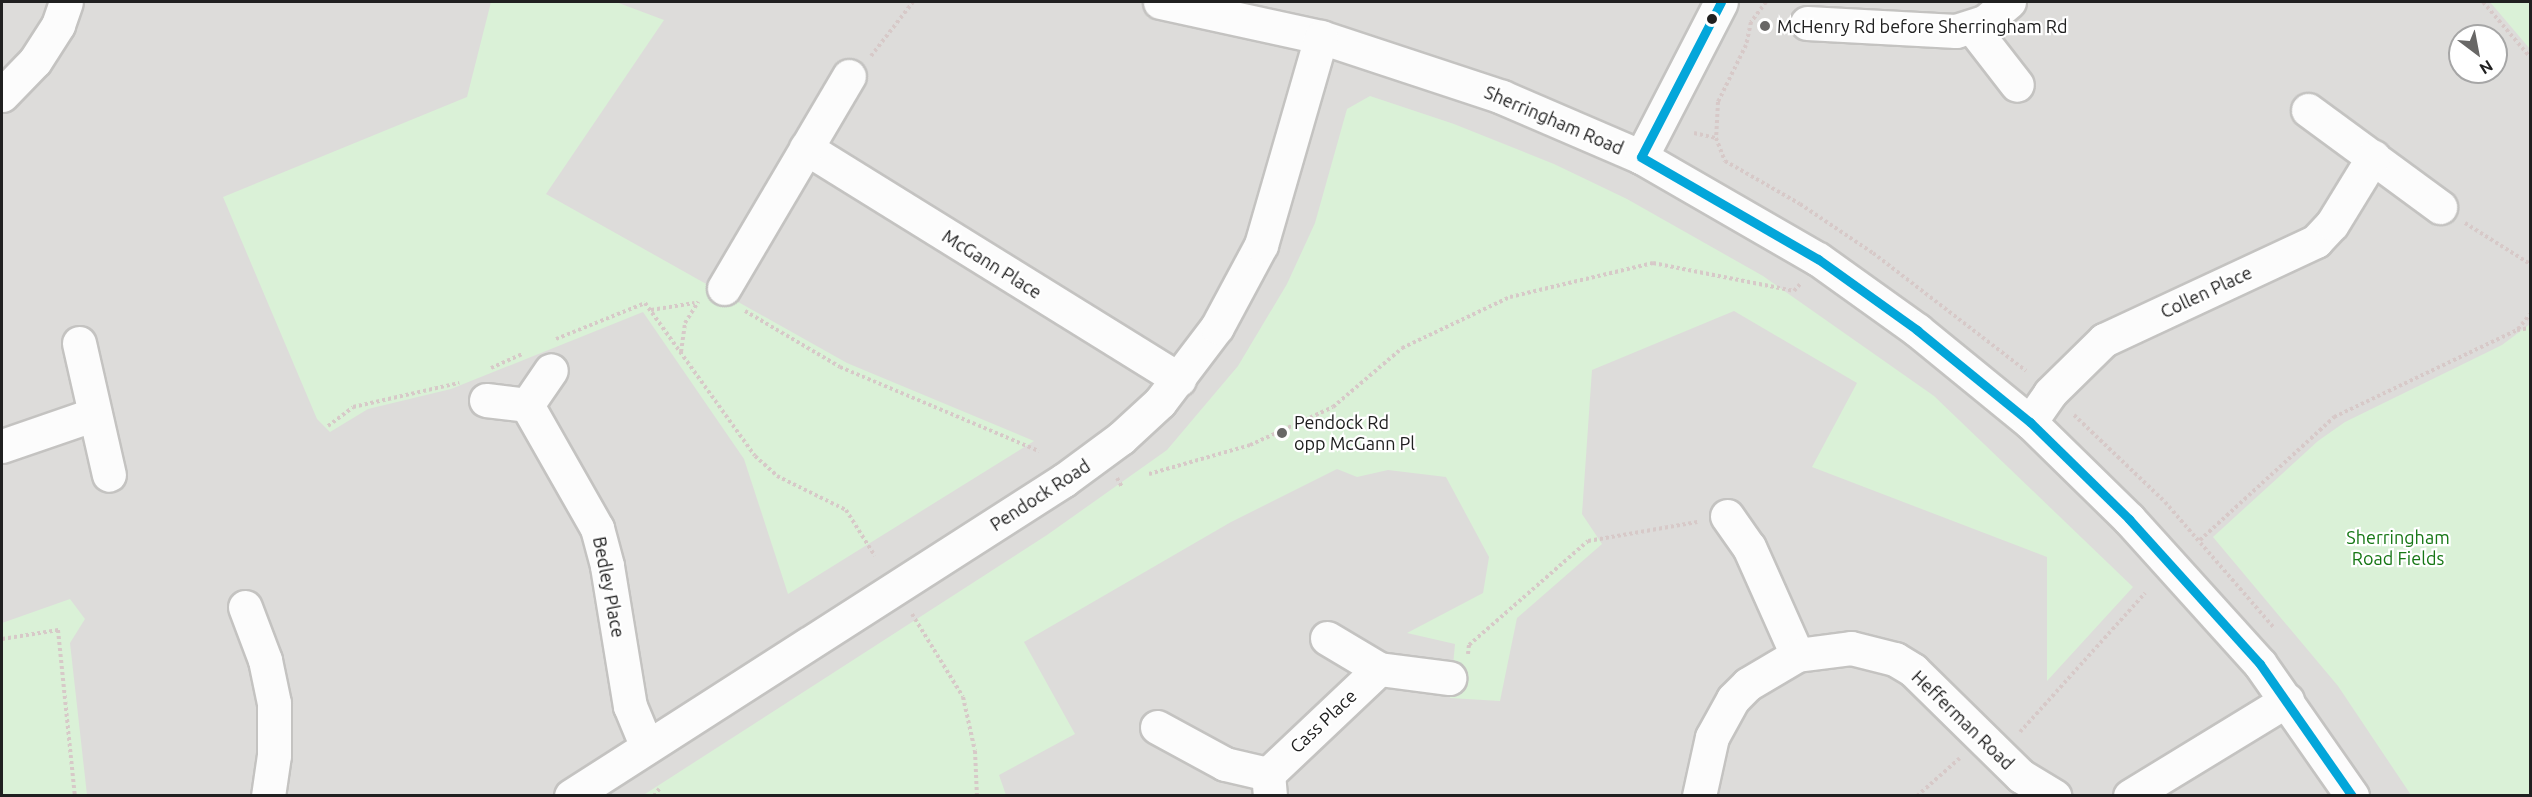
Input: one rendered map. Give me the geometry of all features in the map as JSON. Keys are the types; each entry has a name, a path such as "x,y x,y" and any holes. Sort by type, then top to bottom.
{"street":[{"path":"2,95 35,62 58,25 66,2"},
{"name":"Sherringham Road","path":"1160,2 1321,37 1502,97 1641,157 1818,259 1917,330 2030,422 2182,576 2287,700 2352,795"},
{"path":"1641,157 1721,2"},
{"path":"1807,23 1942,31 1972,27 1999,13 2009,2"},
{"path":"1972,27 2017,85"},
{"name":"Pendock Road","path":"571,795 1088,464 1140,421 1179,379 1217,327 1260,245 1321,37"},
{"path":"721,292 849,76"},
{"path":"2308,110 2440,207"},
{"name":"McGann Place","path":"806,148 1179,379"},
{"name":"Collen Place","path":"2030,422 2050,393 2104,340 2316,241 2332,224 2373,157"},
{"path":"79,343 108,475"},
{"path":"477,385 527,405 542,355"},
{"name":"Bedley Place","path":"527,405 597,528 607,566 630,706 647,747"},
{"path":"2,446 95,414"},
{"path":"1699,795 1712,737 1734,699 1772,667 1797,654 1749,547 1727,516"},
{"path":"245,607 265,660 274,703 274,755 268,795"},
{"path":"1327,638 1379,669 1449,678"},
{"name":"Hefferman Road","path":"1797,654 1851,648 1894,659 1913,670 2021,776 2054,795"},
{"name":"Cass Place","path":"1157,727 1269,785 1379,669"},
{"path":"2130,795 2287,700"}],"path":[{"path":"849,76 862,69 914,2"},
{"path":"1694,133 1716,138 1718,102 1746,45 1751,22 1766,2"},
{"path":"2483,2 2530,57"},
{"path":"2440,207 2530,264"},
{"path":"1149,474 1250,445 1333,407 1402,348 1510,297 1653,263 1794,291 1818,259"},
{"path":"651,310 694,303 721,292 840,367 1039,452"},
{"path":"328,426 353,407 477,385 645,303 755,456 777,476 846,510 875,556"},
{"path":"681,353 685,323 694,303"},
{"path":"2517,330 2530,314"},
{"path":"2200,540 2334,417 2517,330 2530,328"},
{"path":"2072,413 2200,540 2281,636"},
{"path":"1449,678 1465,680 1469,645 1588,541 1727,516"},
{"path":"1917,795 1961,757 1988,746 2012,740 2145,593"},
{"path":"912,614 963,697 975,751 977,795"},
{"path":"2,639 58,630 75,795"},
{"path":"654,795 660,789"}],"shaded area":[{"path":"2,2 2530,2 2530,795 2,795"}],"green space":[{"path":"491,2 616,2 664,20 546,194 847,363 1034,441 788,594 744,459 643,312 451,389 368,409 330,432 317,419 223,197 467,97"},
{"path":"2490,2 2530,2 2530,49"},
{"path":"1370,96 1454,124 1554,164 1627,199 1763,276 1934,396 2133,587 2047,681 2047,557 1812,467 1857,383 1734,311 1592,370 1582,514 1602,544 1517,618 1500,701 1450,698 1455,644 1407,633 1483,593 1489,557 1446,477 1388,470 1357,477 1337,469 1231,522 1024,642 1075,734 999,775 1006,795 642,796 1047,535 1167,450 1238,366 1287,284 1315,223 1347,109"},
{"name":"Sherringham Road Fields","path":"2530,324 2530,795 2411,795 2338,686 2213,537 2318,441 2345,422 2502,345"},
{"path":"70,599 85,619 70,643 87,795 2,795 2,623"}],"transit line":[{"path":"1721,2 1641,157 1818,259 1917,330 2030,422 2129,519 2260,664 2352,796"}],"place":[{"name":"McHenry Rd before Sherringham Rd","path":"1765,26"},
{"name":"Pendock Rd opp McGann Pl","path":"1282,433"}]}
